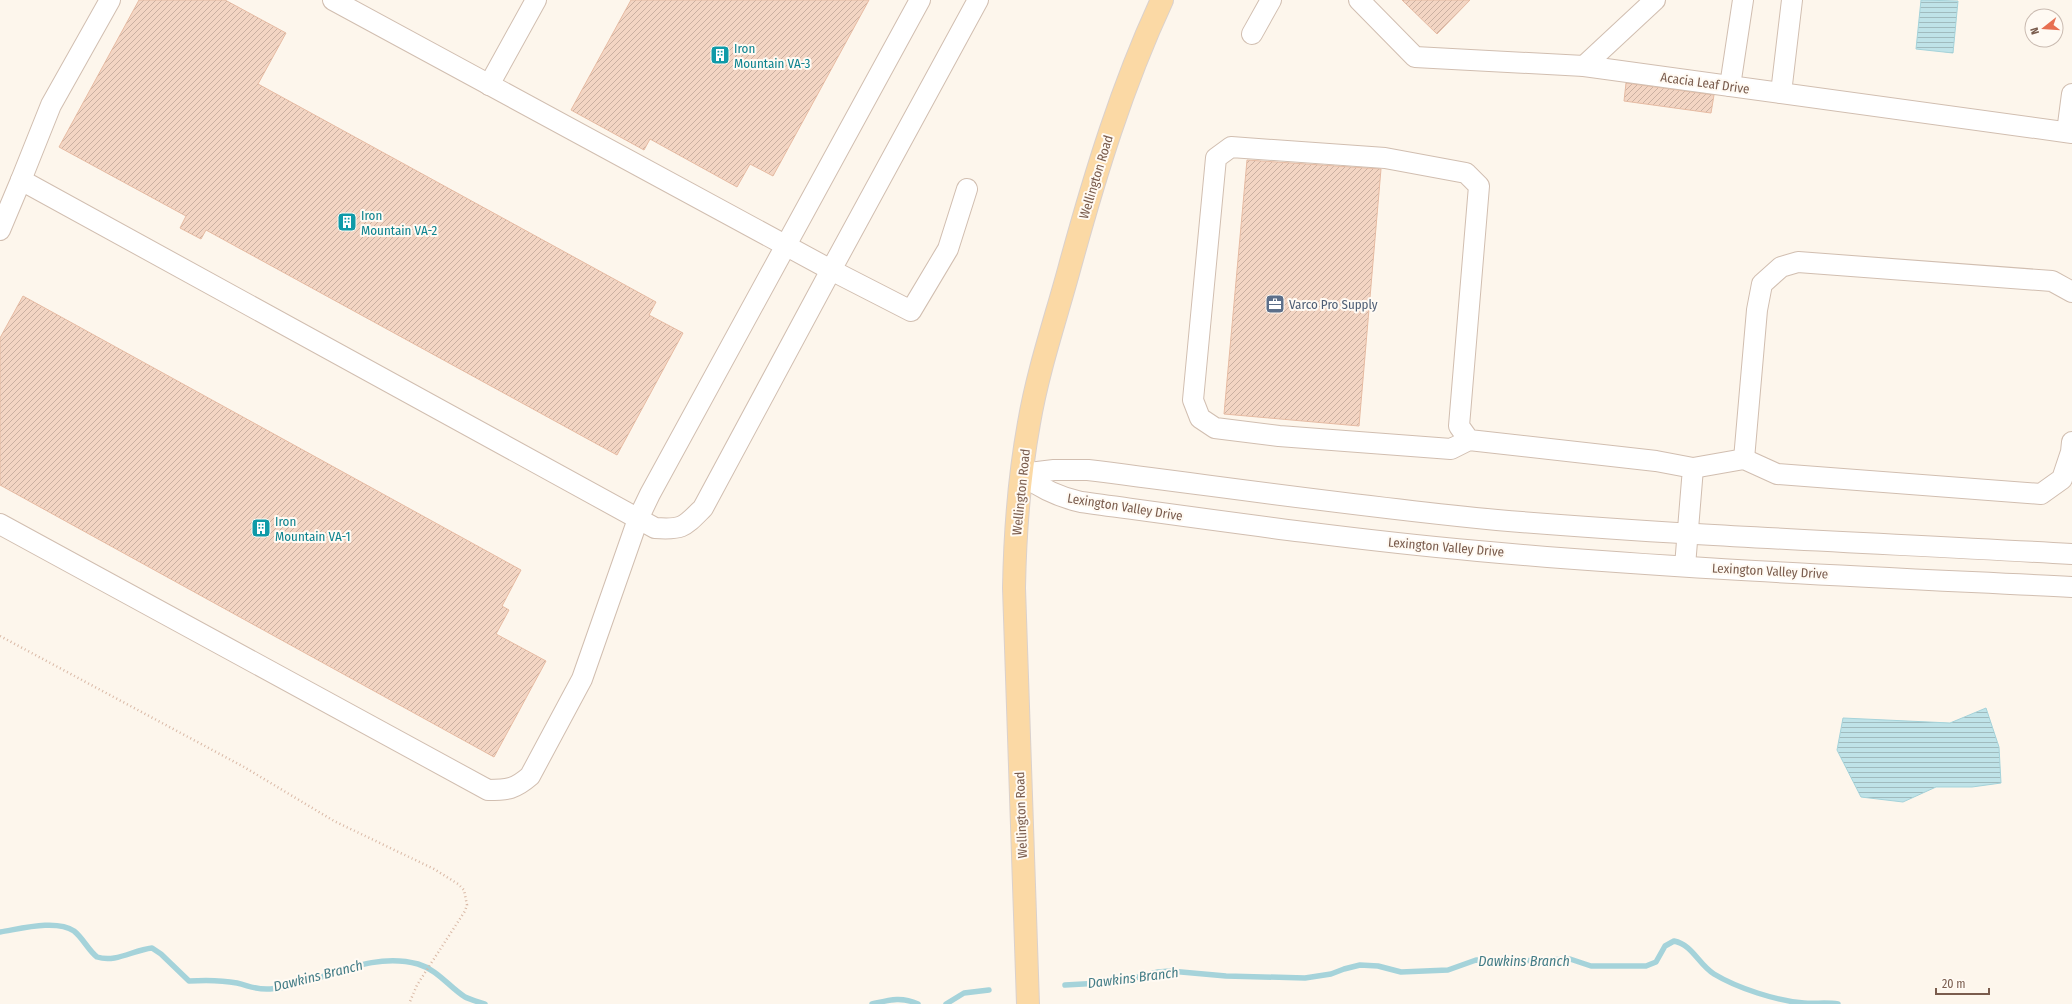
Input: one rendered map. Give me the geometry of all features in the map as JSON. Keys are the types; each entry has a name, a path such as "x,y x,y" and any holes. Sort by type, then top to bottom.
{"main road":[{"name":"Wellington Road","path":"1028,1004 1014,588 1016,528 1021,474 1029,421 1085,211 1103,151 1133,65 1162,0"}],"street":[{"path":"0,230 51,105 110,0"},
{"path":"333,0 831,270 911,311 948,249 967,188"},
{"path":"489,85 536,0"},
{"path":"0,524 488,790 506,790 519,786 530,776 582,679 638,519 785,245 920,0"},
{"path":"21,180 638,519 655,528 673,530 685,526 703,508 978,0"},
{"path":"1252,34 1271,0"},
{"name":"Acacia Leaf Drive","path":"1359,0 1415,57 1584,66 2070,132"},
{"path":"1584,66 1655,0"},
{"path":"1730,86 1743,0"},
{"path":"1781,93 1792,0"},
{"path":"2070,132 2072,94"},
{"path":"1469,440 1459,426 1479,186 1466,173 1385,158 1231,146 1216,158 1193,400 1200,418 1215,428 1278,436 1451,449 1469,440 1656,461 1693,468 1744,459 1777,474 2041,494 2062,479 2071,452 2072,442"},
{"path":"1744,459 1757,310 1762,284 1781,267 1798,262 2052,281 2072,292"},
{"path":"1685,566 1686,532 1693,468"},
{"path":"1021,474 1054,470 1088,470 1420,512 1686,532 2072,554"},
{"name":"Lexington Valley Drive","path":"1021,474 1039,488 1059,497 1110,506 1403,544 1685,566 2072,587"}],"path":[{"path":"0,636 244,767 334,821 434,869 458,884 464,890 467,905 466,911 422,976 409,1004"}],"water":[{"path":"1921,0 1958,1 1953,53 1916,49"},
{"path":"1986,708 1999,747 2001,783 1972,787 1936,787 1903,802 1861,797 1837,750 1843,718 1950,723"}],"building":[{"name":"Iron Mountain VA-2","path":"139,0 225,0 286,33 258,84 656,302 649,315 683,333 617,455 206,230 201,239 180,228 186,216 59,147"},
{"name":"Iron Mountain VA-3","path":"631,0 869,0 773,176 750,164 737,187 650,139 644,150 571,110"},
{"path":"1402,0 1470,0 1437,34"},
{"path":"1626,83 1714,95 1711,113 1624,101"},
{"path":"1247,160 1381,169 1359,426 1224,414"},
{"name":"Iron Mountain VA-1","path":"23,296 521,570 502,606 509,610 496,634 546,661 494,757 0,485 0,338"}],"waterway":[{"name":"Dawkins Branch","path":"0,932 48,925 66,927 74,931 97,957 118,957 152,948 161,954 189,981 225,981 261,989 289,986 380,961 399,961 418,964 425,967 437,974 465,997 485,1004"},
{"name":"Dawkins Branch","path":"1065,985 1119,982 1158,972 1170,971 1226,976 1305,978 1331,974 1360,965 1378,966 1401,972 1448,970 1476,960 1496,962 1570,959 1591,966 1646,966 1656,962 1665,946 1674,941 1686,946 1708,970 1745,989 1793,1002 1838,1004"},
{"name":"Dawkins Branch","path":"946,1004 964,993 989,990"},
{"name":"Dawkins Branch","path":"872,1004 900,999 918,1004"}],"place":[{"name":"Iron Mountain VA-3","path":"720,55"},
{"name":"Iron Mountain VA-2","path":"347,222"},
{"name":"Varco Pro Supply","path":"1275,304"},
{"name":"Iron Mountain VA-1","path":"261,528"}]}
